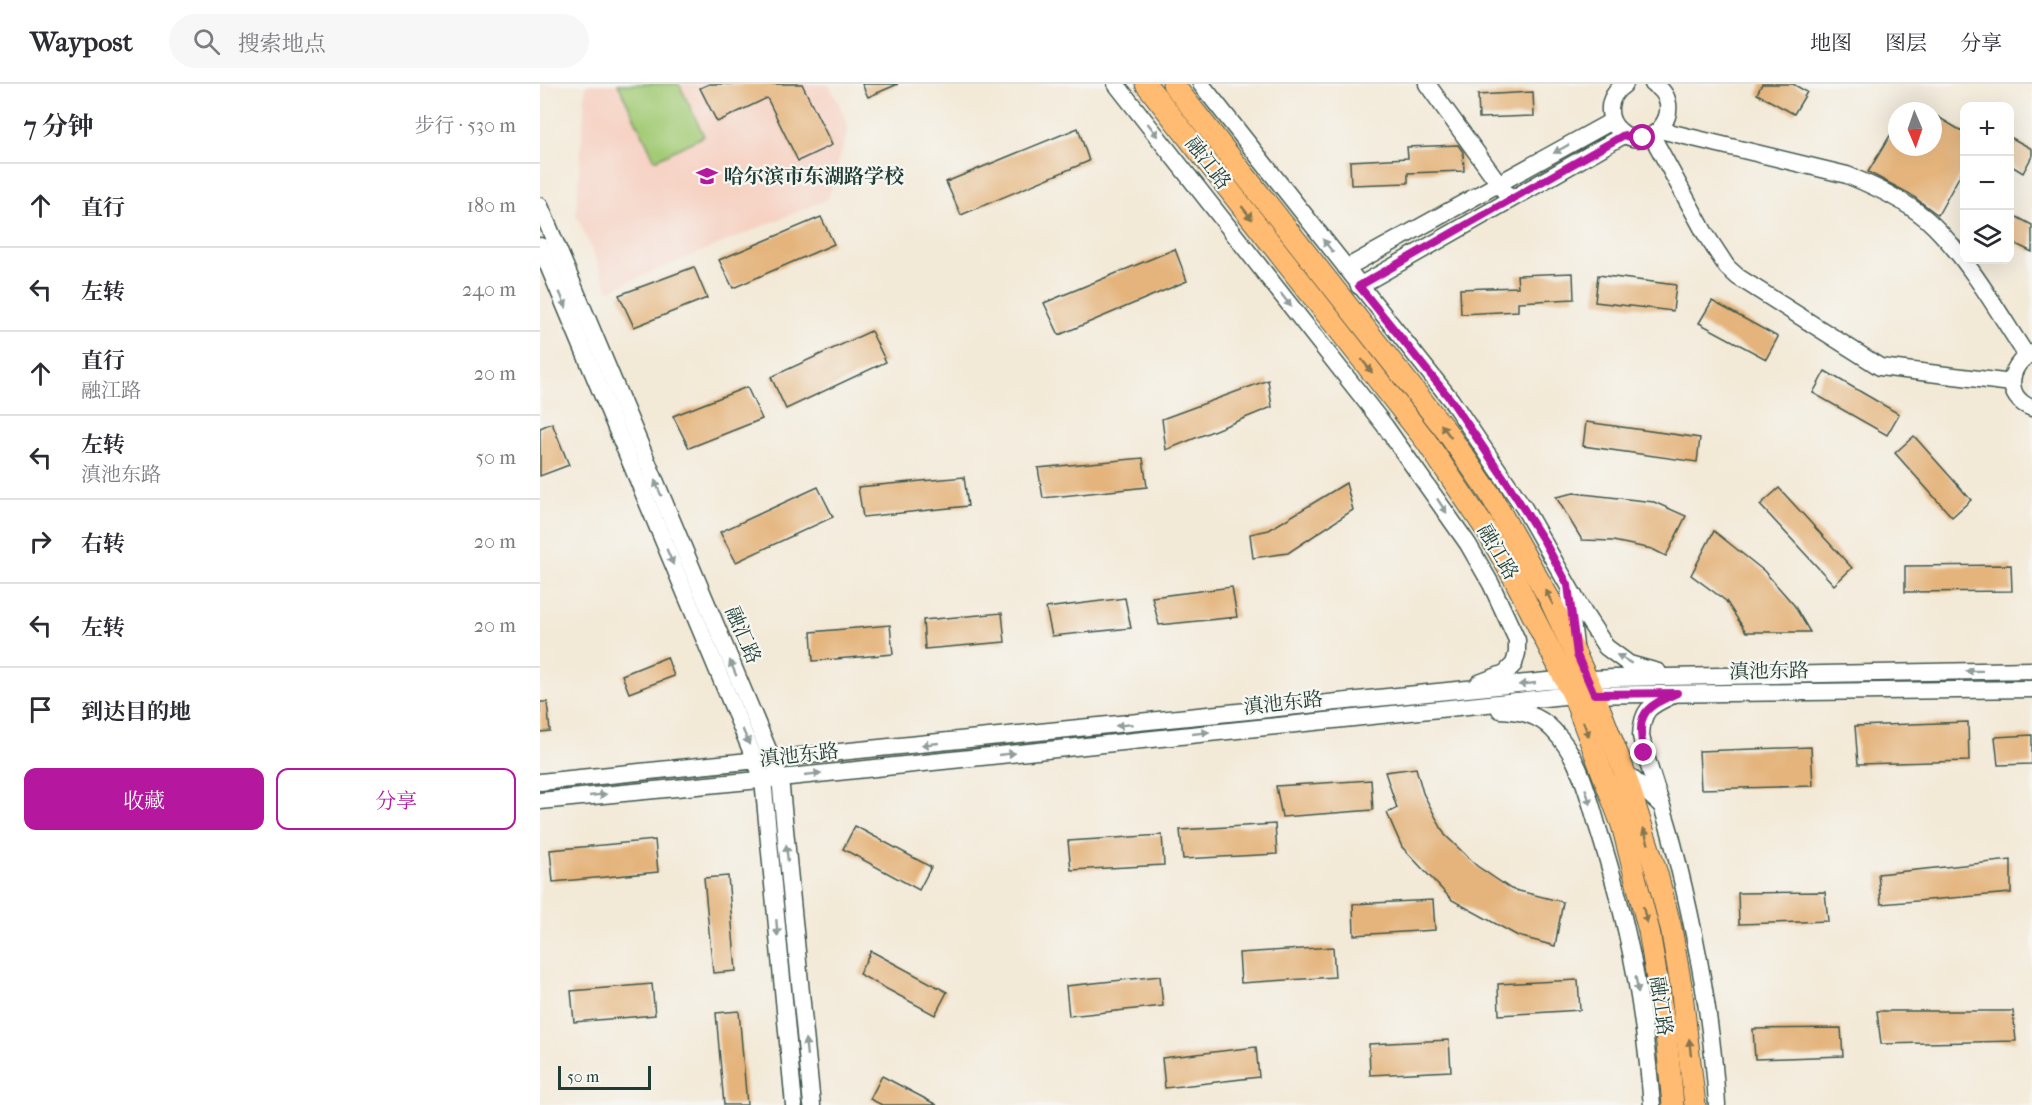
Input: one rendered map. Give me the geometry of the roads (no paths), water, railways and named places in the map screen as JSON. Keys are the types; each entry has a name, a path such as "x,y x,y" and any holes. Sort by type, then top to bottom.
{"main road":[{"name":"融江路","path":"1146,84 1439,459 1487,531 1515,580 1539,630 1580,687 1624,771 1654,864 1671,928 1688,1035 1695,1105"},
{"name":"融江路","path":"1173,84 1470,464 1511,528 1577,655 1580,687 1622,825 1649,932 1659,989 1673,1105"}],"street":[{"path":"1116,84 1385,426 1468,544 1491,584 1517,640 1514,664 1504,673 1460,690"},
{"path":"1201,84 1451,400 1524,508 1585,615 1606,647 1629,664 1678,685 1645,712 1641,723 1641,736 1644,753 1662,806 1695,934 1706,1001 1717,1105"},
{"path":"1428,84 1510,200"},
{"path":"1625,84 1614,94 1610,112 1617,129 1633,138 1643,138 1656,133 1666,122 1668,102 1664,93 1653,84"},
{"path":"1346,268 1612,121"},
{"path":"1656,133 1847,175 1866,182 1915,210 1933,225 1952,246 2029,355 2016,365 2012,383 2019,400 2032,408"},
{"path":"1656,133 1706,235 1727,267 1738,277 1880,367 2012,383"},
{"path":"1359,286 1624,135"},
{"name":"融汇路","path":"540,206 764,760"},
{"name":"融汇路","path":"540,246 772,779 812,1105"},
{"path":"1491,584 1539,630"},
{"path":"1568,585 1577,655"},
{"name":"滇池东路","path":"540,782 1460,690 1678,685 2032,670"},
{"name":"滇池东路","path":"1678,685 2032,689"},
{"name":"滇池东路","path":"540,801 772,779 1451,707 1580,687"},
{"path":"1451,707 1518,711 1533,715 1552,728 1571,753 1583,778 1618,893 1628,936 1640,1004 1652,1105"},
{"path":"1624,771 1662,806"},
{"name":"融汇路","path":"772,779 794,1105"}],"place":[{"name":"哈尔滨市东湖路学校","path":"707,176"}]}
